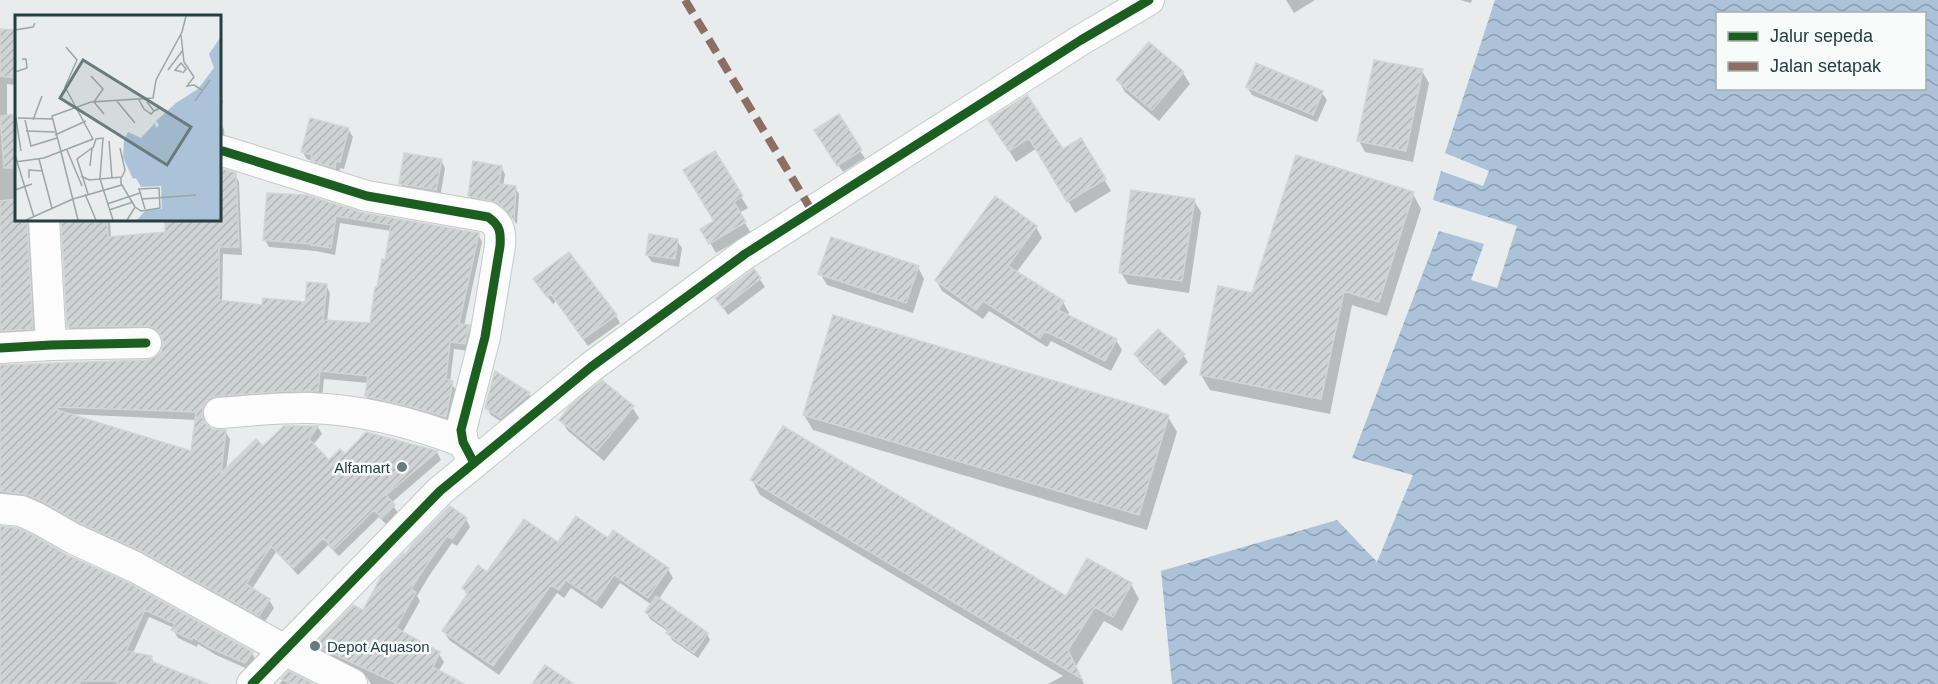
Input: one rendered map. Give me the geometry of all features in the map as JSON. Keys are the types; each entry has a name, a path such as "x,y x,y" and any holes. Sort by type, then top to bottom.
{"street":[{"path":"252,684 440,491 469,452 591,367 745,254 1081,40 1149,0"},
{"path":"223,151 367,196 488,217 494,220 501,233 500,246 485,337 461,430 469,452"},
{"path":"44,220 51,345"},
{"path":"0,348 146,343"},
{"path":"219,413 310,408 369,414 430,430 469,452"},
{"path":"0,509 21,511 37,518 74,539 135,567 285,650 352,684"}],"water":[{"path":"1495,0 1938,0 1938,684 1172,684 1161,571 1337,520 1377,562 1413,475 1352,458 1439,231 1484,244 1471,280 1497,288 1517,226 1433,200 1441,171 1483,186 1489,171 1445,153"}],"building":[{"path":"0,29 15,30 15,78 0,76"},
{"path":"1149,42 1184,72 1152,110 1116,80"},
{"path":"1374,60 1423,69 1406,151 1357,141"},
{"path":"1256,63 1323,91 1313,115 1246,87"},
{"path":"1027,95 1063,149 1081,138 1106,179 1067,202 1029,138 1009,151 988,120"},
{"path":"15,114 15,168 4,168 0,116"},
{"path":"839,114 862,150 837,166 814,130"},
{"path":"310,118 349,128 340,162 336,161 335,168 311,161 312,155 301,152"},
{"path":"715,151 743,196 734,202 746,222 709,244 700,229 714,221 683,170"},
{"path":"404,153 442,159 436,190 399,184"},
{"path":"1296,155 1414,192 1379,302 1344,291 1321,399 1200,375 1218,286 1252,293"},
{"path":"473,161 502,166 499,184 516,186 514,220 498,203 468,196"},
{"path":"220,168 236,173 239,247 219,247 219,300 262,305 263,298 305,302 307,282 327,284 323,320 370,323 375,287 377,287 382,259 385,260 391,225 336,216 331,248 263,240 267,193 306,195 364,213 479,233 459,324 470,325 465,344 450,342 446,379 453,381 446,417 365,396 368,376 320,371 318,391 218,396 210,398 204,405 202,414 205,423 212,429 226,430 221,473 256,439 263,446 284,426 318,426 309,439 329,460 340,449 345,454 366,432 438,451 386,495 395,505 382,518 374,510 334,549 323,538 293,568 271,546 246,584 270,599 259,616 143,552 82,524 44,502 28,495 0,491 0,365 146,360 161,352 163,343 155,328 146,326 67,327 61,220 107,220 108,237 165,232 165,220 220,220","holes":["57,407 196,412 191,451 57,410"]},
{"path":"1131,190 1195,199 1182,281 1119,273"},
{"path":"995,196 1037,226 1008,266 1064,301 1058,310 1117,339 1105,361 1045,331 1040,338 983,301 976,310 935,280"},
{"path":"15,199 15,220 27,220 33,329 0,331 0,201"},
{"path":"649,234 678,239 675,259 646,255"},
{"path":"831,237 919,266 906,303 818,274"},
{"path":"569,252 617,315 583,339 551,294 547,297 533,279"},
{"path":"754,269 761,278 723,308 715,298"},
{"path":"833,315 1169,415 1139,515 803,415"},
{"path":"1158,329 1185,354 1160,379 1134,354"},
{"path":"495,371 530,393 501,418 485,408"},
{"path":"602,380 634,406 597,451 559,420 569,407"},
{"path":"783,426 1066,596 1087,558 1132,583 1113,617 1095,607 1068,650 1082,679 750,480"},
{"path":"450,506 467,518 452,539 447,536 425,567 411,589 416,592 396,628 440,652 433,667 464,684 398,684 314,645 353,605 363,610 382,575 404,553 406,554 413,543"},
{"path":"576,516 608,538 613,530 669,568 648,598 614,575 596,601 566,580 559,590 551,585 493,666 442,631 468,593 462,588 478,565 487,572 524,519 558,542"},
{"path":"0,526 17,528 29,533 67,555 127,582 253,652 245,663 210,648 193,637 192,640 171,630 175,624 145,610 126,651 152,656 151,661 208,684 117,684 118,681 80,681 80,684 0,684"},
{"path":"656,596 708,633 694,653 666,633 669,630 645,612"},
{"path":"545,665 574,684 532,684"},
{"path":"289,671 314,684 292,684 281,679"}],"marked path":[{"path":"685,0 812,211"}],"cycle path":[{"path":"252,684 440,491 591,367 745,254 1081,40 1149,0"},
{"path":"223,151 367,196 488,217 495,223 500,233 500,246 485,337 461,430 463,442 474,463"},
{"path":"0,348 146,343"}],"place":[{"name":"Alfamart","path":"402,467"},
{"name":"Depot Aquason","path":"315,646"}]}
